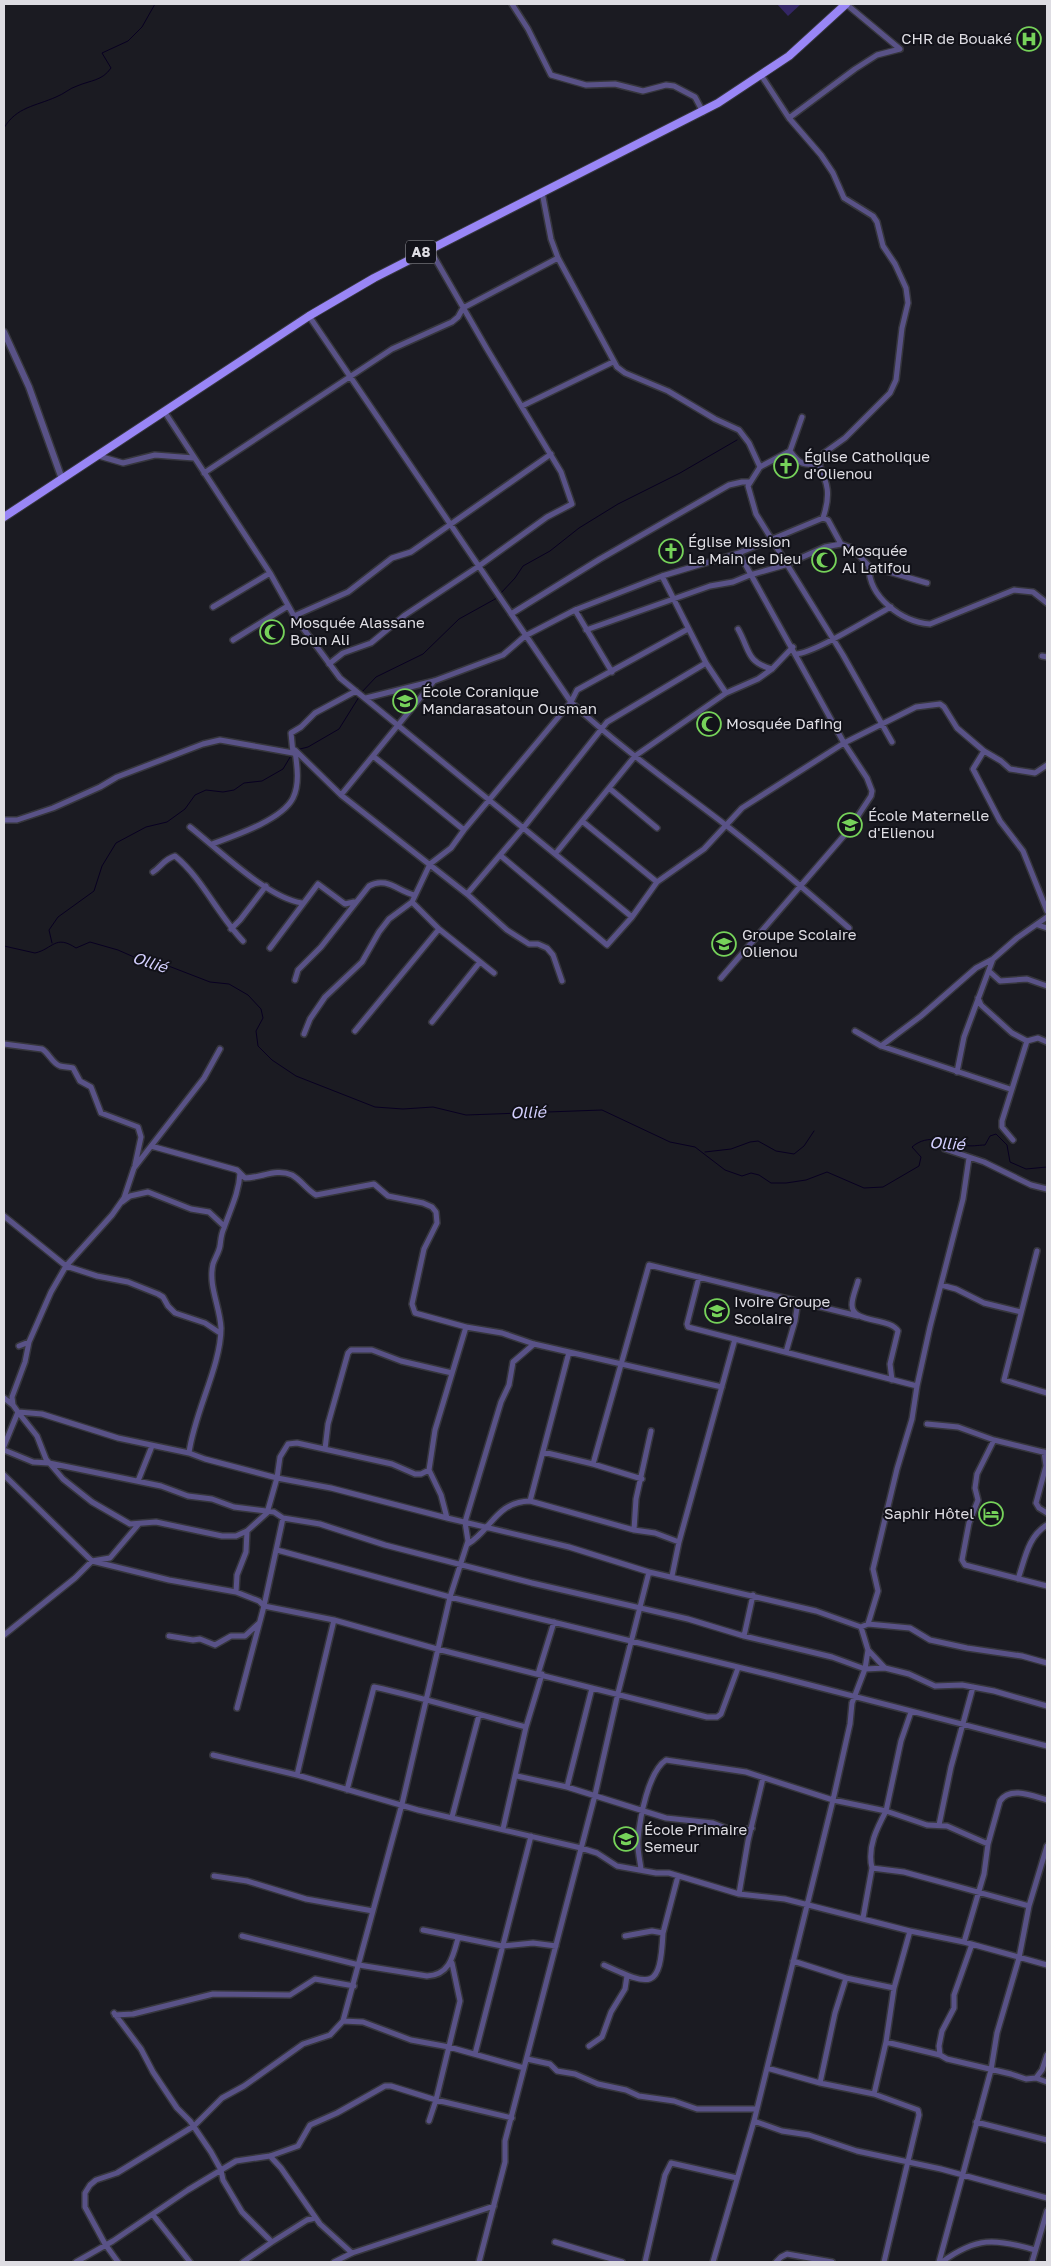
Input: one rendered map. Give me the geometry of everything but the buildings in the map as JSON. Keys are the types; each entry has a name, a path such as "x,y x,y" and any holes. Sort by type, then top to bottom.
{"main road":[{"name":"A8","path":"4,517 309,316 374,278 429,248 703,112 761,75 795,50 846,4"}],"street":[{"path":"512,4 528,30 551,75 586,86 615,84 643,91 670,85 695,97 703,112"},
{"path":"789,118 855,69 877,56 900,49 846,4"},
{"path":"366,698 434,681 503,655 525,636 574,610 662,576 739,553 823,518 827,508 827,481 818,462 824,453 844,438 890,393 896,380 902,328 908,303 906,288 895,264 883,246 877,222 873,216 844,198 833,174 821,155 789,118 761,75"},
{"path":"542,192 551,238 558,258 613,362 625,373 668,391 715,419 740,430 749,443 760,467"},
{"path":"329,664 344,653 371,643 405,614 479,566 539,522 572,504 561,472 551,454 429,248"},
{"path":"204,473 392,349 452,322 458,317 463,308 558,258"},
{"path":"309,316 571,702 600,729 800,884 849,928"},
{"path":"4,332 29,387 62,479"},
{"path":"522,406 613,362"},
{"path":"164,411 270,574 294,616 340,678 397,726 491,799 632,916"},
{"path":"802,417 790,451 760,467 748,486 749,495 756,514 832,638 892,742"},
{"path":"790,451 798,462 820,464"},
{"path":"294,616 348,592 392,558 411,552 551,454"},
{"path":"99,456 123,463 155,455 194,458"},
{"path":"510,614 600,559 729,485 750,482"},
{"path":"823,518 828,520 841,544"},
{"path":"586,630 710,586 733,582 786,565 825,547 841,544 852,548 868,566 927,583"},
{"path":"721,978 800,884 848,831 871,796 872,791 867,778 844,743 739,553"},
{"path":"868,566 868,574 874,589 908,619 917,623 930,624 1014,590 1033,592 1047,602"},
{"path":"214,607 270,574"},
{"path":"662,576 706,663 726,693"},
{"path":"233,640 288,606"},
{"path":"796,654 803,654 892,606"},
{"path":"574,610 612,672"},
{"path":"738,629 754,662 759,666 772,669"},
{"path":"304,1034 310,1019 325,997 362,962 379,932 389,919 412,902 430,864 451,848 571,702 576,690 688,630"},
{"path":"556,853 635,756 726,693 758,679 772,669 792,647"},
{"path":"467,894 501,856 607,722 706,663"},
{"path":"341,795 434,681"},
{"path":"212,844 260,824 276,815 289,803 293,797 296,784 297,765 291,733 315,713 356,691"},
{"path":"501,856 607,945 632,916 657,882 704,849 742,808 844,743 882,722 916,707 940,704 944,707 957,728 984,751 1010,769 1035,773 1047,765"},
{"path":"4,820 17,820 53,808 100,787 117,777 203,744 220,740 294,751 341,795 467,894 500,925 520,940 547,948 554,955 562,981"},
{"path":"984,751 973,769 1000,821 1023,851 1047,911"},
{"path":"373,756 464,830"},
{"path":"609,788 657,828"},
{"path":"582,821 657,882"},
{"path":"190,827 225,857 266,886 281,896 302,903"},
{"path":"153,872 159,868 163,861 175,856 190,868 231,929 242,941"},
{"path":"295,980 298,970 321,947 354,902 374,883 392,883 407,893 414,895"},
{"path":"270,948 316,885 321,884 345,904 354,902"},
{"path":"231,929 266,886"},
{"path":"412,902 439,928 494,973"},
{"path":"881,1046 921,1016 976,968 993,959 1017,938 1047,917"},
{"path":"1038,925 1047,928"},
{"path":"355,1031 439,928"},
{"path":"956,1072 964,1037 990,972 993,959"},
{"path":"432,1022 480,962"},
{"path":"990,972 1000,981 1027,979 1047,986"},
{"path":"978,998 981,1004 1001,1024 1027,1041 1038,1038 1047,1042"},
{"path":"855,1031 881,1046 1010,1089"},
{"path":"1013,1140 1002,1128 1002,1121 1010,1089 1027,1041"},
{"path":"4,1044 42,1048 47,1051 54,1062 60,1066 73,1068 80,1081 91,1087 101,1113 138,1127 141,1137 134,1168 120,1203"},
{"path":"134,1168 204,1078 220,1049"},
{"path":"151,1146 237,1170 245,1178 282,1172 297,1179 307,1190 316,1195 374,1184 388,1196 423,1203 432,1207 438,1216 437,1223 424,1249 412,1304 414,1311 466,1327 502,1333 534,1344 722,1387"},
{"path":"945,1148 984,1162 1031,1185 1047,1189"},
{"path":"868,1624 878,1591 873,1569 897,1469 912,1419 917,1386 963,1199 969,1158"},
{"path":"189,1453 192,1431 207,1387 221,1328 212,1281 214,1264 224,1226 233,1206 240,1182 240,1173"},
{"path":"13,1405 12,1397 25,1362 29,1342 51,1292 66,1266 120,1203 130,1196 148,1192 192,1209 209,1212 224,1226"},
{"path":"4,1216 66,1266 97,1276 128,1282 158,1294 175,1313 205,1323 220,1333"},
{"path":"1037,1251 1004,1380 1047,1393"},
{"path":"593,1464 602,1423 621,1365 648,1266 886,1322 897,1328 898,1336 890,1364 892,1380"},
{"path":"699,1277 687,1326 917,1386"},
{"path":"858,1281 852,1307 858,1316"},
{"path":"941,1285 956,1289 984,1303 1021,1312"},
{"path":"786,1352 795,1321 798,1302"},
{"path":"447,1518 441,1495 429,1470 435,1430 466,1327"},
{"path":"672,1576 679,1542 734,1339"},
{"path":"19,1346 29,1342"},
{"path":"118,2262 105,2244 85,2207 85,2193 90,2185 96,2180 117,2173 194,2126 222,2098 244,2086 303,2044 330,2035 343,2021 402,1804 450,1597 467,1544 468,1531 465,1522 509,1385 514,1362 534,1344"},
{"path":"325,1449 328,1424 351,1350 372,1350 401,1360 452,1373"},
{"path":"530,1501 569,1352"},
{"path":"4,1398 13,1405 37,1436 50,1462 63,1479 92,1502 130,1524 138,1525 156,1522 222,1536 236,1536 247,1531 267,1512 277,1478 280,1457 288,1444 297,1443 392,1464 415,1474 421,1474 429,1470"},
{"path":"18,1412 42,1414 152,1446 189,1453 277,1478 331,1488 569,1547 648,1572 672,1576 816,1611 861,1627 868,1624 910,1628 930,1640 967,1648 1022,1656 1047,1664"},
{"path":"4,1446 18,1412"},
{"path":"927,1424 958,1427 994,1440 1046,1452 1046,1466 1036,1503 1039,1508 1047,1513"},
{"path":"634,1530 634,1513 652,1431"},
{"path":"994,1440 977,1474 975,1488 978,1500 969,1523 962,1560 965,1565 1047,1586"},
{"path":"138,1482 152,1446"},
{"path":"4,1450 33,1462 50,1462 234,1507 274,1512 283,1518 320,1524 385,1545 460,1565 688,1619 744,1636 832,1657 864,1669 884,1668 909,1674 935,1686 973,1687 1047,1706"},
{"path":"542,1452 593,1464 642,1479"},
{"path":"4,1475 92,1561 169,1580 236,1592 259,1601 264,1606 334,1620 592,1688 707,1716 717,1717 721,1714 738,1668"},
{"path":"467,1544 478,1538 497,1514 520,1502 530,1501 634,1530 655,1533 679,1542"},
{"path":"236,1708 264,1606 283,1518"},
{"path":"4,1635 75,1578 92,1561 110,1558 138,1525"},
{"path":"1018,1579 1030,1541 1047,1525"},
{"path":"236,1592 238,1575 246,1552 247,1531"},
{"path":"277,1550 450,1597 1047,1746"},
{"path":"479,2262 506,2162 505,2141 595,1795 648,1572"},
{"path":"744,1636 753,1595"},
{"path":"297,1775 334,1620"},
{"path":"503,1829 517,1776 526,1727 554,1622"},
{"path":"168,1636 193,1640 200,1639 215,1645 231,1636 245,1636 258,1624"},
{"path":"861,1627 868,1650 884,1668"},
{"path":"713,2262 768,2068 833,1800 854,1697 864,1669 868,1650"},
{"path":"347,1790 374,1686 426,1698 478,1715 526,1727"},
{"path":"939,1825 962,1724 973,1687"},
{"path":"567,1787 592,1688"},
{"path":"863,1918 872,1868 871,1849 876,1831 886,1810 901,1741 911,1712"},
{"path":"452,1817 478,1715"},
{"path":"213,1755 297,1775 418,1810 581,1848 597,1853 616,1866 678,1876 739,1894 785,1899 863,1918 910,1932 972,1944 1047,1965"},
{"path":"641,1869 638,1840 642,1810 650,1782 658,1768 666,1760 721,1767 833,1800 886,1810 927,1825 939,1825 967,1834 988,1844"},
{"path":"517,1776 567,1787 666,1818 713,1823 736,1832 752,1828"},
{"path":"739,1894 748,1841 763,1778"},
{"path":"964,1942 984,1874 988,1844 1000,1801 1004,1795 1009,1793 1027,1794 1047,1800"},
{"path":"476,2054 531,1836"},
{"path":"940,2262 961,2174 991,2070 997,2033 1019,1958 1029,1906 1047,1846"},
{"path":"872,1868 904,1872 1029,1906"},
{"path":"214,1876 247,1881 306,1899 373,1911"},
{"path":"604,1966 627,1976 646,1981 653,1977 662,1958 663,1933 678,1876"},
{"path":"423,1930 502,1946 533,1943 556,1946"},
{"path":"625,1936 652,1931 663,1933"},
{"path":"874,2094 886,2042 894,1988 910,1932"},
{"path":"242,1936 359,1965 427,1976 435,1976 452,1962"},
{"path":"429,2121 436,2100 460,2001 452,1962 458,1938"},
{"path":"940,2056 939,2046 942,2031 954,2008 954,1995 972,1944"},
{"path":"793,1961 846,1978 894,1988"},
{"path":"590,2046 602,2036 611,2012 625,1989 627,1976"},
{"path":"820,2083 835,2013 846,1978"},
{"path":"272,2242 242,2212 223,2180 221,2170 194,2126 177,2108 153,2072 141,2049 114,2014 133,2014 214,1994 290,1995 314,1979 354,1986"},
{"path":"343,2021 363,2022 411,2040 449,2047 524,2068"},
{"path":"886,2042 1026,2079 1036,2078 1047,2082"},
{"path":"1036,2078 1042,2070 1047,2055"},
{"path":"527,2059 550,2064 557,2071 575,2074 598,2084 626,2090 639,2096 674,2101 697,2109 757,2109"},
{"path":"768,2068 820,2083 874,2094 918,2110 919,2114 884,2262"},
{"path":"76,2262 113,2241 188,2190 241,2159 270,2156 298,2146 304,2140 310,2125 337,2113 385,2086 512,2118"},
{"path":"754,2121 782,2131 810,2135 857,2150 961,2174 1047,2198"},
{"path":"976,2122 1047,2140"},
{"path":"270,2156 281,2168 315,2218 352,2253"},
{"path":"645,2262 665,2176 671,2163 737,2178"},
{"path":"334,2262 352,2253 494,2206"},
{"path":"1032,2262 1047,2211"},
{"path":"153,2214 190,2262"},
{"path":"244,2262 307,2220 315,2218"},
{"path":"555,2242 622,2262"},
{"path":"940,2262 958,2250 976,2242 1011,2244 1035,2250"},
{"path":"776,2262 780,2257 787,2254 832,2262"}],"shaded area":[{"path":"777,4 801,4 788,16"}],"waterway":[{"path":"4,128 20,111 59,96 74,87 96,80 108,72 111,68 102,53 128,41 142,27 155,4"},
{"path":"501,593 523,566 550,551 579,528 618,504 680,473 737,440"},
{"path":"361,693 376,677 423,654 459,619 497,598"},
{"path":"296,750 308,747 339,729 359,697"},
{"path":"52,943 49,930 58,917 94,891 102,866 116,843 146,827 167,822 185,809 195,795 206,790 223,792 234,790 244,783 262,781 283,769 292,754"},
{"name":"Ollié","path":"4,946 35,953 59,942 76,948 90,942 118,950 143,961 153,960 210,982 229,984 248,995 261,1009 263,1018 256,1031 258,1046 272,1060 296,1076 375,1107 403,1109 433,1107 466,1115 602,1110 670,1142 695,1147 725,1170 742,1176 751,1173 759,1175 771,1183 806,1180 827,1172 864,1188 883,1187 919,1166 921,1157 912,1147 924,1140 931,1139 967,1146 985,1145 990,1136 996,1134 1007,1145 1010,1162 1026,1169 1047,1167"},
{"path":"705,1152 731,1149 758,1141 776,1151 794,1154 804,1146 814,1131"}],"place":[{"name":"CHR de Bouaké","path":"1029,39"},
{"name":"Église Catholique d'Olienou","path":"786,466"},
{"name":"Église Mission La Main de Dieu","path":"671,551"},
{"name":"Mosquée Al Latifou","path":"824,560"},
{"name":"Mosquée Alassane Boun Ali","path":"272,632"},
{"name":"École Coranique Mandarasatoun Ousman","path":"405,701"},
{"name":"Mosquée Dafing","path":"709,724"},
{"name":"École Maternelle d'Elienou","path":"850,825"},
{"name":"Groupe Scolaire Olienou","path":"724,944"},
{"name":"Ivoire Groupe Scolaire","path":"717,1311"},
{"name":"Saphir Hôtel","path":"991,1514"},
{"name":"École Primaire Semeur","path":"626,1839"}]}
